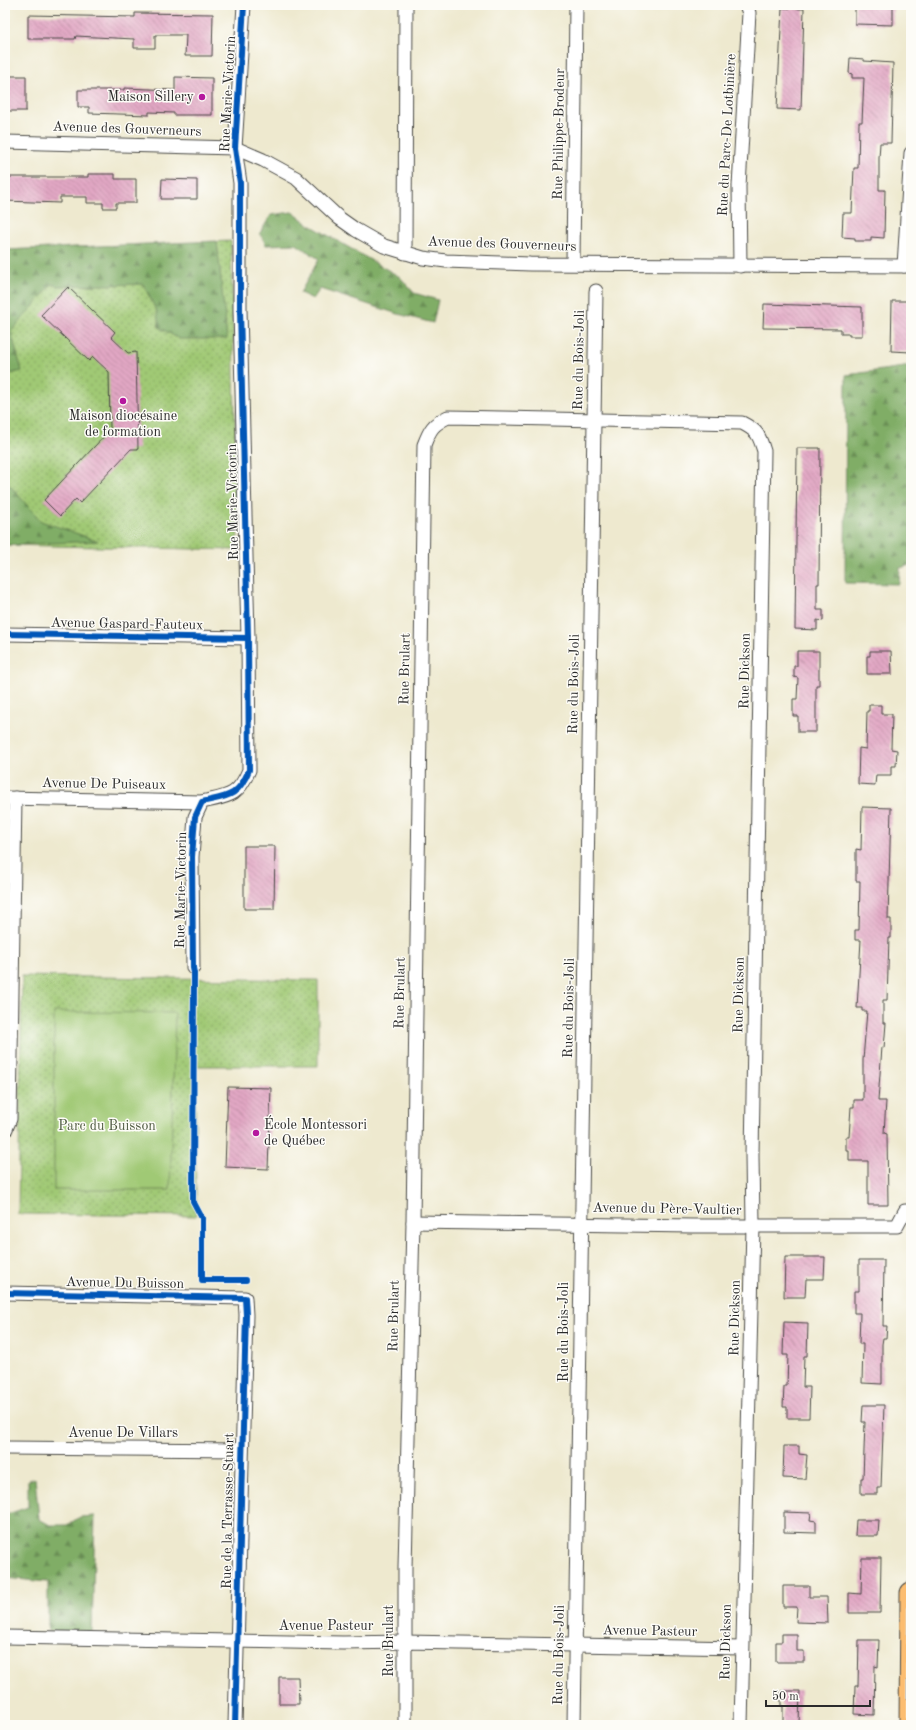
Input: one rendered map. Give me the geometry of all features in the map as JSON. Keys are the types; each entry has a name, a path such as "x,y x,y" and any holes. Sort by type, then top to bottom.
{"main road":[{"path":"910,1725 911,1593"}],"street":[{"name":"Rue Marie-Victorin","path":"193,968 192,857 194,817 202,802 231,795 243,784 249,770 248,638 240,309 240,183 235,148 244,5"},
{"path":"405,253 406,5"},
{"name":"Rue Philippe-Brodeur","path":"573,264 576,5"},
{"name":"Rue du Parc-De Lotbinière","path":"740,266 739,186 749,13 746,5"},
{"name":"Avenue des Gouverneurs","path":"5,142 235,148 263,160 296,178 339,218 356,230 384,246 423,258 446,261 573,264 908,266"},
{"path":"908,266 911,153"},
{"name":"Rue du Bois-Joli","path":"574,1725 596,291"},
{"name":"Rue Brulart","path":"405,1725 405,1642 413,1222 424,444 428,434 436,423 448,417 594,420"},
{"name":"Rue Dickson","path":"594,420 742,423 752,428 759,435 764,451 752,1155 753,1226 741,1725"},
{"name":"Avenue Gaspard-Fauteux","path":"5,634 248,638"},
{"path":"5,1131 10,1119 10,798"},
{"name":"Avenue De Puiseaux","path":"10,798 202,802"},
{"name":"Avenue du Père-Vaultier","path":"413,1222 898,1226 905,1211 911,1211"},
{"name":"Avenue Du Buisson","path":"5,1293 245,1298"},
{"name":"Rue de la Terrasse-Stuart","path":"235,1725 241,1450 246,1315 245,1298"},
{"name":"Avenue De Villars","path":"5,1448 241,1450"},
{"name":"Avenue Pasteur","path":"5,1637 742,1648"}],"green space":[{"path":"292,212 310,225 400,277 414,293 438,300 433,323 398,314 320,289 313,299 300,293 319,259 296,244 266,245 260,233 271,215"},
{"path":"217,241 227,339 179,339 159,327 157,312 143,284 58,286 52,284 11,332 22,371 5,375 5,250"},
{"path":"231,241 238,550 5,545 5,250"},
{"path":"911,366 911,565 900,568 899,584 845,583 846,375"},
{"path":"5,480 41,521 98,541 5,545"},
{"name":"Parc du Buisson","path":"22,976 318,980 318,1066 195,1066 196,1216 18,1214"},
{"path":"54,1012 175,1013 170,1190 54,1190"},
{"path":"35,1478 39,1519 50,1525 67,1525 80,1517 95,1516 92,1632 48,1631 48,1582 5,1578 5,1515 28,1507 28,1480"}],"building":[{"path":"855,5 893,5 893,25 855,24"},
{"path":"782,8 804,9 801,110 777,109"},
{"path":"135,13 213,14 212,56 185,56 186,35 155,35 155,48 134,48 134,39 76,36 75,39 28,39 28,15 135,17"},
{"path":"850,58 864,59 864,61 893,63 891,143 880,143 879,158 879,190 885,190 884,238 871,237 871,241 855,241 855,238 842,237 843,213 852,213 854,168 858,168 859,122 862,122 864,78 852,78 852,74 849,73"},
{"path":"5,76 26,76 26,111 8,111 8,94 5,94"},
{"path":"175,77 212,78 212,115 174,115 174,113 149,112 149,115 89,113 89,107 78,107 78,90 124,90 124,88 175,90"},
{"path":"88,174 115,174 115,179 136,179 136,203 116,203 116,208 103,208 103,203 87,203 87,197 60,197 60,203 5,201 6,177 88,177"},
{"path":"162,179 197,180 197,199 161,199"},
{"name":"Maison diocésaine de formation","path":"68,287 115,332 111,337 128,353 136,352 138,449 131,449 80,503 76,499 60,516 44,500 110,430 109,372 93,357 89,361 41,315"},
{"path":"892,301 911,301 911,352 891,351"},
{"path":"764,304 862,307 862,336 849,336 849,334 841,334 841,329 763,328"},
{"path":"797,448 820,448 819,584 817,584 817,610 823,610 823,621 817,620 817,630 795,629"},
{"path":"797,651 819,651 819,685 816,685 816,732 798,732 798,716 793,716 793,699 797,699 798,678 794,677 794,666 797,666"},
{"path":"870,651 891,651 892,674 867,674 867,656 870,656"},
{"path":"869,705 881,705 881,714 892,714 891,749 897,750 896,766 891,766 891,775 876,775 875,785 858,784 859,748 866,749 867,711 869,711"},
{"path":"862,807 891,808 888,919 891,919 891,938 889,938 887,1000 883,1000 883,1023 886,1023 884,1048 882,1047 878,1101 886,1101 884,1133 887,1134 888,1205 868,1205 868,1161 849,1161 849,1150 846,1150 846,1137 849,1137 851,1107 854,1107 854,1100 863,1100 863,1060 867,1011 862,1011 862,1008 857,1008 861,940 855,940 855,930 859,930 860,881 856,881 856,849 861,850"},
{"path":"244,846 275,846 274,909 244,909"},
{"path":"228,1087 271,1088 268,1169 225,1167"},
{"path":"785,1257 825,1257 824,1279 806,1279 805,1297 784,1297"},
{"path":"859,1260 884,1260 883,1326 887,1326 886,1338 883,1338 882,1344 882,1384 862,1383 863,1344 859,1344 860,1313 854,1313 854,1291 859,1291"},
{"path":"784,1322 808,1323 807,1356 804,1356 803,1387 810,1387 809,1418 787,1418 787,1407 783,1407 784,1386 787,1386 788,1355 783,1355"},
{"path":"863,1405 884,1405 881,1488 877,1488 877,1494 861,1494 865,1422 862,1422"},
{"path":"784,1446 799,1446 799,1454 807,1455 805,1479 783,1478"},
{"path":"784,1512 811,1513 810,1520 816,1521 816,1533 784,1532"},
{"path":"856,1520 879,1520 878,1536 855,1536"},
{"path":"862,1558 881,1558 880,1613 849,1613 849,1593 861,1594"},
{"path":"783,1586 809,1586 809,1597 827,1597 828,1623 796,1622 797,1607 783,1607"},
{"path":"782,1634 797,1634 797,1651 804,1651 804,1662 776,1662 776,1642 782,1642"},
{"path":"859,1640 879,1640 878,1667 875,1666 874,1715 854,1714 855,1686 858,1686"},
{"path":"279,1677 298,1677 299,1704 279,1704"},
{"path":"781,1691 800,1691 799,1725 783,1724"}],"cycle path":[{"path":"244,5 235,148 240,183 240,309 248,638 249,770 241,786 231,794 202,802 195,817 192,857 194,973 193,1201 202,1218 202,1280 246,1280"},
{"path":"5,634 248,638"},
{"path":"5,1293 245,1298 246,1315 235,1725"},
{"path":"910,1725 911,1593"}],"place":[{"name":"Maison Sillery","path":"202,97"},
{"name":"Maison diocésaine de formation","path":"123,401"},
{"name":"École Montessori de Québec","path":"256,1133"}]}
